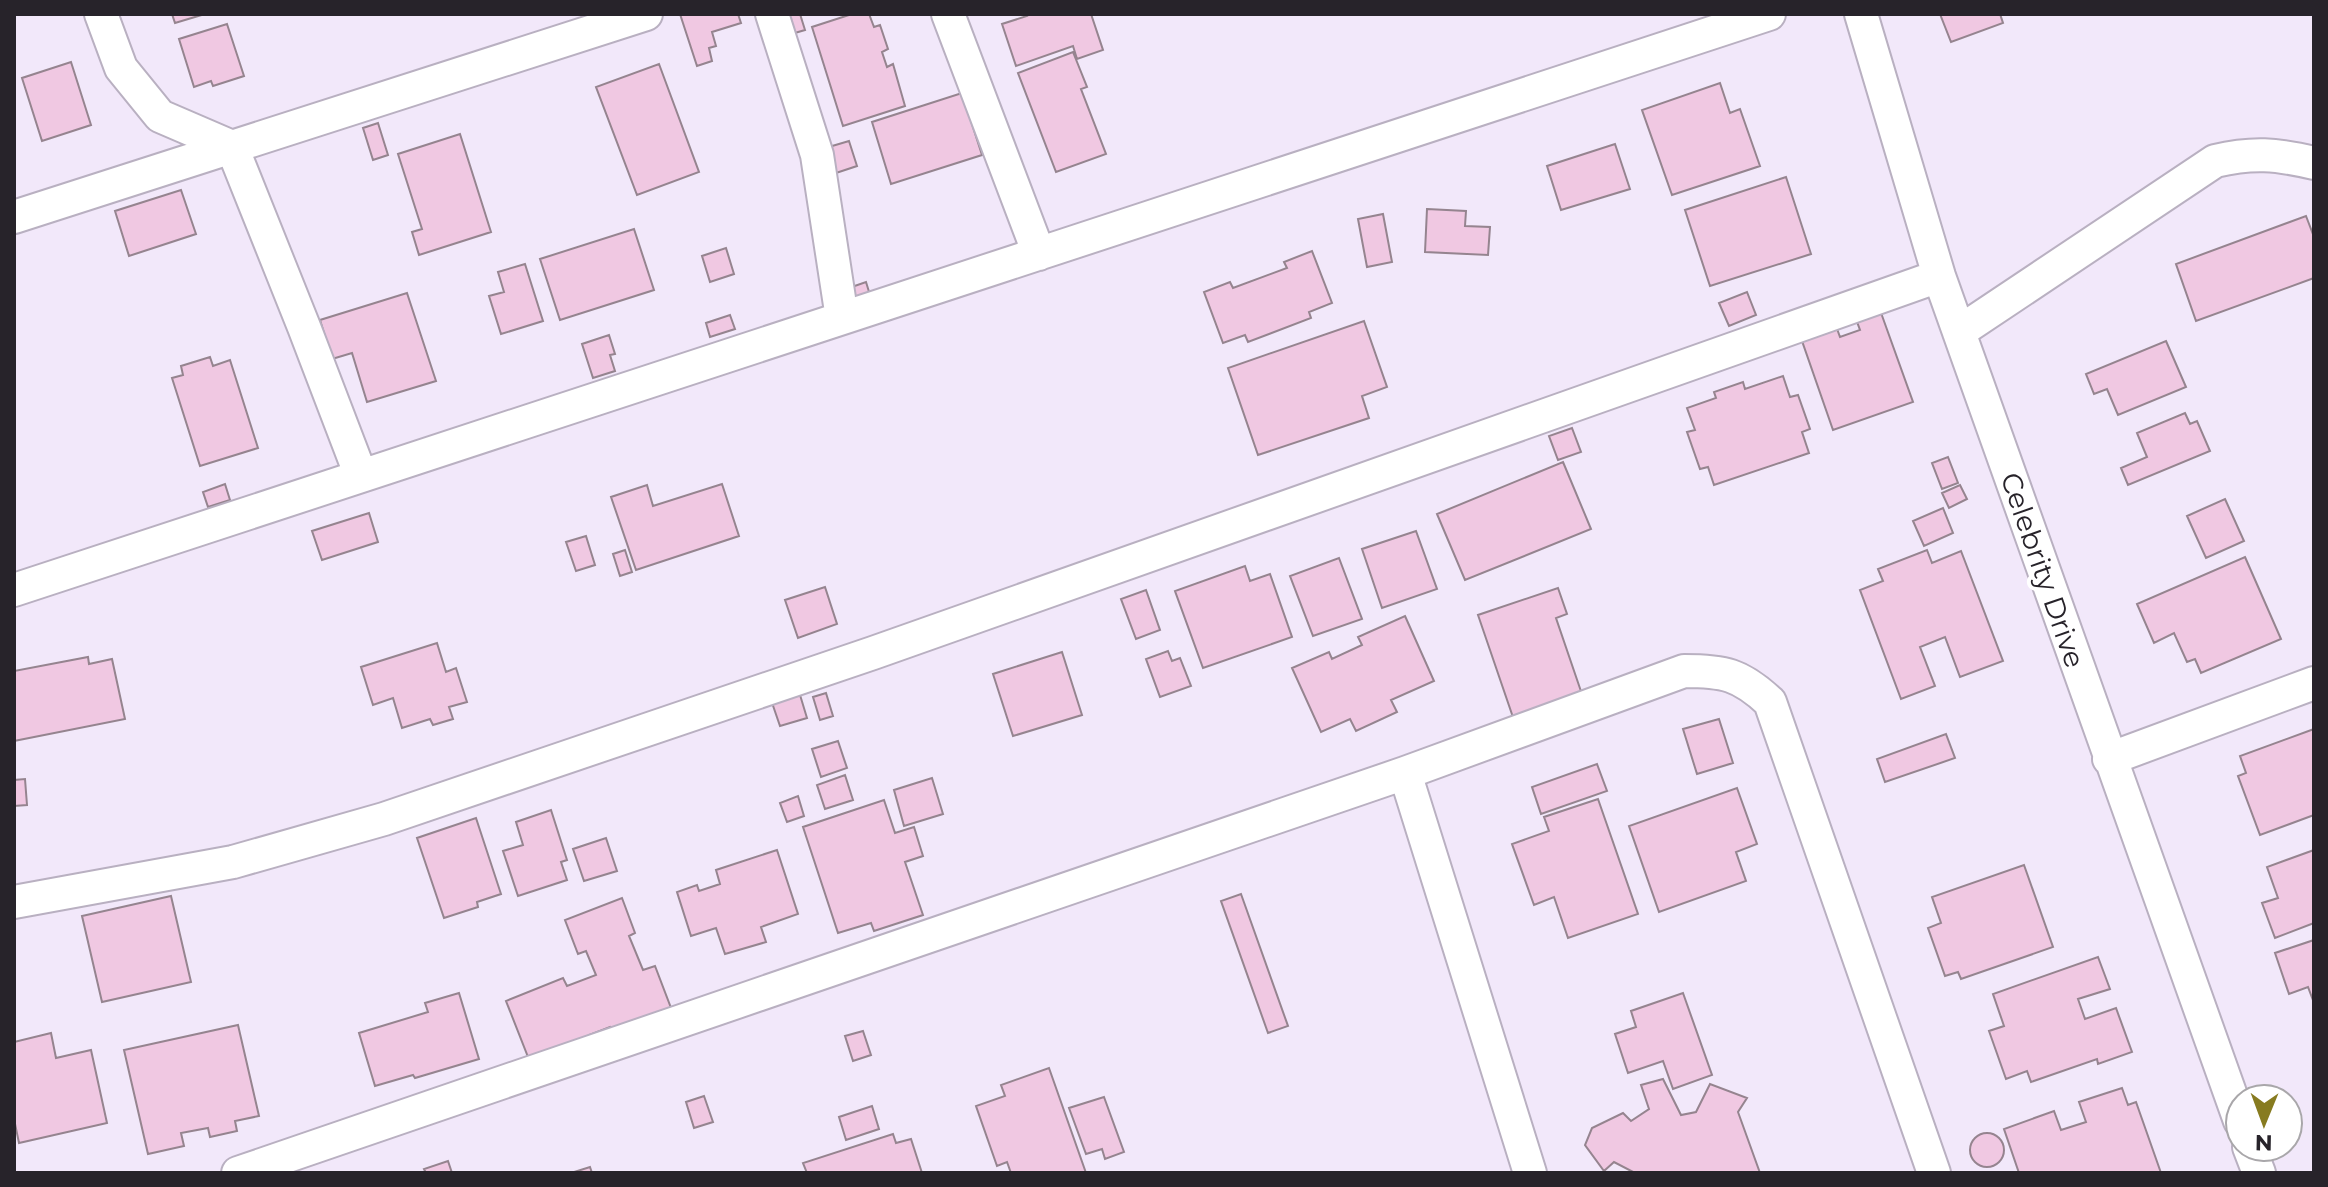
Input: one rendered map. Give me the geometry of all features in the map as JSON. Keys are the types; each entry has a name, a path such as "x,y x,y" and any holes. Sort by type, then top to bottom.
{"street":[{"path":"101,14 121,68 160,116 232,147 361,476"},
{"path":"14,217 646,14"},
{"path":"772,14 817,155 842,318"},
{"path":"948,14 1039,254"},
{"path":"14,590 1769,14"},
{"name":"Celebrity Drive","path":"1861,14 1939,276 2226,1083"},
{"path":"1959,332 2215,161 2245,153 2276,154 2314,163"},
{"path":"14,902 233,862 384,819 888,647 1939,276"},
{"path":"238,1173 275,1168 863,957 1405,773 1684,671 1718,671 1750,684 1770,702 1934,1173"},
{"path":"2109,759 2314,683"},
{"path":"1405,773 1530,1173"}],"building":[{"path":"172,14 205,14 175,23"},
{"path":"680,14 738,14 741,23 712,32 716,46 709,48 712,61 697,66"},
{"path":"781,14 800,14 805,30 788,35"},
{"path":"852,14 869,14 874,27 880,25 888,49 882,52 887,67 893,64 905,106 843,126 812,27"},
{"path":"1026,14 1091,14 1103,50 1077,59 1073,46 1016,66 1002,24"},
{"path":"1940,14 2000,14 2003,23 1951,42"},
{"path":"227,24 244,76 213,86 211,81 194,87 179,39"},
{"path":"1073,52 1087,87 1081,89 1106,154 1056,172 1018,73"},
{"path":"71,62 91,125 42,141 22,78"},
{"path":"659,64 699,172 637,195 596,87"},
{"path":"1720,83 1730,113 1740,109 1760,166 1672,195 1642,110"},
{"path":"962,93 982,155 891,184 872,122"},
{"path":"378,123 388,155 373,160 363,128"},
{"path":"460,134 491,232 419,255 412,232 422,229 398,154"},
{"path":"849,141 857,166 830,175 822,149"},
{"path":"1615,144 1630,189 1561,210 1547,166"},
{"path":"1786,177 1811,254 1710,286 1685,210"},
{"path":"181,190 196,234 129,256 115,211"},
{"path":"1427,209 1466,211 1465,226 1490,227 1488,255 1425,252"},
{"path":"1383,214 1392,262 1367,267 1358,219"},
{"path":"2306,216 2314,237 2314,278 2196,321 2176,264"},
{"path":"634,229 654,290 560,320 540,259"},
{"path":"726,248 734,274 710,282 702,256"},
{"path":"1312,251 1332,303 1309,312 1311,318 1248,342 1245,335 1223,343 1204,292 1230,282 1233,288 1287,268 1284,262"},
{"path":"525,264 543,321 501,334 489,296 504,292 498,272"},
{"path":"866,282 870,295 849,301 846,289"},
{"path":"1747,292 1756,315 1729,326 1719,303"},
{"path":"407,293 436,381 367,402 352,353 332,359 320,320"},
{"path":"1880,310 1913,402 1833,430 1801,338 1836,326 1840,337 1860,330 1856,319"},
{"path":"730,315 735,329 710,337 706,323"},
{"path":"1364,321 1387,387 1362,396 1369,418 1258,455 1228,368"},
{"path":"609,335 615,354 610,355 615,371 593,378 582,344"},
{"path":"2166,341 2186,387 2118,415 2107,389 2094,394 2086,374"},
{"path":"210,357 213,366 230,360 258,448 200,466 172,378 183,375 181,366"},
{"path":"1783,376 1790,397 1798,395 1810,429 1802,432 1809,453 1714,485 1708,467 1700,469 1687,432 1695,430 1687,408 1716,398 1714,392 1743,382 1745,389"},
{"path":"2185,413 2190,424 2197,421 2210,451 2128,485 2121,468 2147,457 2137,433"},
{"path":"1572,428 1581,452 1558,460 1549,436"},
{"path":"1948,457 1958,483 1942,489 1932,463"},
{"path":"1563,462 1591,529 1465,580 1437,514"},
{"path":"225,484 230,500 208,507 203,492"},
{"path":"722,484 739,536 636,570 611,497 647,485 653,506"},
{"path":"1960,485 1967,499 1949,508 1942,493"},
{"path":"2225,499 2244,541 2206,558 2187,516"},
{"path":"1943,508 1953,533 1924,546 1913,521"},
{"path":"369,513 378,542 322,560 312,531"},
{"path":"1416,531 1437,589 1382,608 1362,549"},
{"path":"586,536 595,565 576,571 566,542"},
{"path":"625,550 632,572 620,576 613,554"},
{"path":"1927,550 1932,563 1961,551 2003,661 1960,677 1945,637 1920,647 1935,686 1901,699 1860,590 1883,581 1878,569"},
{"path":"2245,557 2281,639 2201,673 2195,659 2187,662 2174,633 2154,643 2137,604"},
{"path":"1339,558 1362,619 1313,636 1290,576"},
{"path":"1245,566 1250,581 1270,574 1292,637 1203,668 1175,591"},
{"path":"825,587 837,624 798,638 785,600"},
{"path":"1558,588 1567,614 1556,618 1585,703 1516,726 1478,615"},
{"path":"1146,590 1160,630 1136,639 1121,599"},
{"path":"1405,616 1434,681 1391,700 1397,712 1356,731 1350,719 1321,732 1292,668 1329,652 1332,659 1362,645 1358,637"},
{"path":"437,643 446,672 456,668 467,702 449,707 453,719 433,725 430,719 402,728 393,698 373,705 361,667"},
{"path":"1168,651 1172,661 1180,658 1191,686 1160,697 1146,659"},
{"path":"1062,652 1082,715 1013,736 993,674"},
{"path":"88,657 89,664 112,659 125,719 14,741 14,671"},
{"path":"797,685 807,718 780,726 769,694"},
{"path":"826,693 833,716 820,720 813,697"},
{"path":"1719,719 1733,763 1697,774 1683,729"},
{"path":"2314,729 2314,815 2260,835 2238,776 2246,773 2240,756"},
{"path":"1946,734 1955,758 1885,782 1877,759"},
{"path":"838,741 847,768 821,777 812,749"},
{"path":"1597,764 1607,791 1541,814 1532,787"},
{"path":"845,775 853,800 825,809 817,785"},
{"path":"932,778 943,814 904,826 894,790"},
{"path":"25,779 27,805 14,806 14,780"},
{"path":"1737,788 1757,844 1736,852 1746,881 1659,912 1629,826"},
{"path":"798,796 804,816 787,822 780,803"},
{"path":"1598,799 1638,914 1568,938 1554,897 1534,905 1512,844 1549,831 1544,817"},
{"path":"884,800 895,833 914,827 923,856 905,862 923,915 874,931 871,923 838,933 803,827"},
{"path":"551,810 567,860 561,862 567,880 518,896 503,851 523,845 516,822"},
{"path":"476,818 501,894 477,902 478,907 444,918 417,838"},
{"path":"606,838 617,871 584,881 573,849"},
{"path":"777,850 798,914 761,927 766,942 725,954 716,928 691,936 677,892 697,885 699,891 720,884 716,870"},
{"path":"2314,850 2314,923 2275,938 2262,903 2278,898 2267,867"},
{"path":"2024,865 2053,947 1961,979 1958,972 1945,976 1928,928 1941,923 1932,897"},
{"path":"1241,894 1288,1026 1268,1033 1221,901"},
{"path":"171,896 191,982 102,1002 82,916"},
{"path":"622,898 635,933 629,936 643,970 655,966 671,1008 612,1031 610,1027 589,1035 590,1039 530,1062 506,1001 563,978 567,986 596,975 586,951 578,954 565,920"},
{"path":"2314,940 2314,1003 2308,987 2289,994 2275,953"},
{"path":"2098,957 2110,989 2078,999 2085,1019 2116,1008 2132,1052 2098,1064 2097,1059 2031,1082 2027,1071 2006,1079 1989,1031 2004,1026 1993,994"},
{"path":"459,993 479,1059 375,1086 359,1033 428,1012 425,1003"},
{"path":"1683,993 1712,1075 1673,1089 1663,1061 1628,1073 1615,1034 1636,1027 1631,1011"},
{"path":"238,1025 259,1116 235,1121 237,1131 210,1137 208,1128 181,1133 184,1146 148,1154 124,1050"},
{"path":"863,1031 871,1055 853,1061 845,1036"},
{"path":"51,1033 56,1058 91,1050 107,1123 19,1143 14,1119 14,1042"},
{"path":"1049,1068 1086,1173 1011,1173 1007,1162 997,1166 976,1106 1005,1096 1001,1085"},
{"path":"1663,1079 1681,1115 1696,1112 1710,1084 1747,1098 1738,1112 1760,1173 1635,1173 1614,1162 1604,1171 1585,1145 1592,1128 1623,1113 1631,1121 1649,1109 1641,1085"},
{"path":"2122,1088 2128,1105 2136,1102 2161,1173 2019,1173 2004,1129 2054,1111 2061,1130 2086,1122 2079,1102"},
{"path":"704,1096 713,1122 694,1128 686,1102"},
{"path":"1104,1097 1124,1152 1105,1159 1102,1149 1086,1154 1069,1108"},
{"path":"872,1106 879,1129 846,1140 839,1117"},
{"path":"1987,1133 1999,1138 2004,1150 1999,1162 1987,1167 1975,1162 1970,1150 1975,1138"},
{"path":"893,1134 896,1143 911,1139 922,1173 807,1173 803,1163"},
{"path":"448,1161 452,1173 426,1173 424,1169"},
{"path":"590,1167 592,1173 571,1173"}]}
